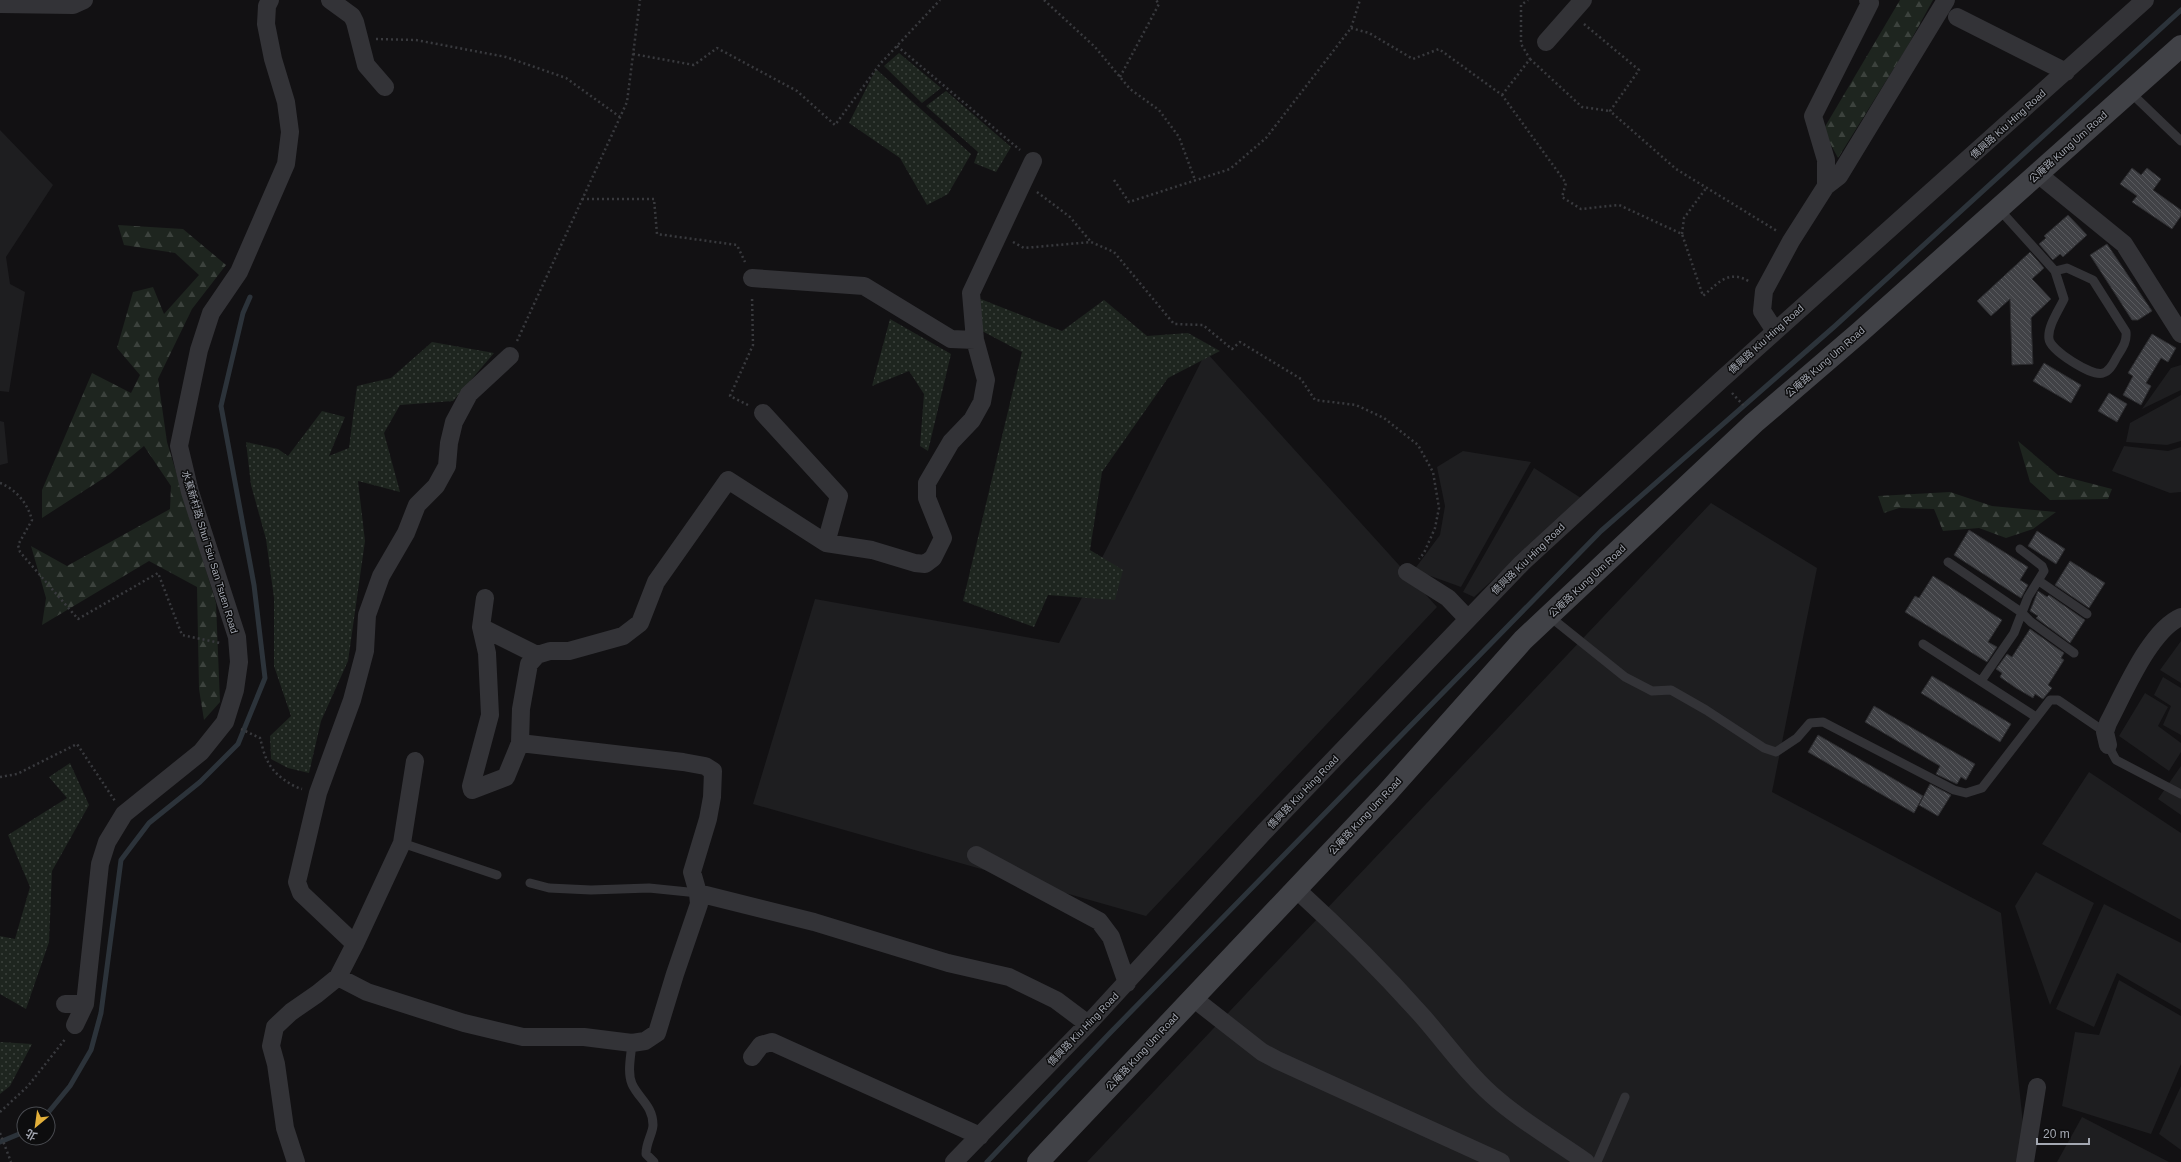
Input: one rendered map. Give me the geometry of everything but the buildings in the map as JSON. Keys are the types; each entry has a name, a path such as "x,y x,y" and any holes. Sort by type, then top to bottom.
{"street":[{"path":"0,4 73,5 84,0"},
{"name":"水蕉新村路 Shui Tsiu San Tsuen Road","path":"75,1025 85,1004 100,864 107,842 124,814 201,752 225,722 235,690 239,662 237,637 190,492 179,446 199,350 211,313 239,272 286,164 290,132 286,102 273,60 266,24 267,6 270,0"},
{"path":"330,0 352,16 360,39 366,65 385,87"},
{"path":"1826,186 1826,160 1813,116 1870,3 1868,0"},
{"path":"1776,331 1762,311 1764,290 1826,186 1839,176 1946,0"},
{"name":"僑興路 Kiu Hing Road","path":"954,1162 1127,983 1250,847 1522,563 1776,331 2146,0"},
{"path":"1546,42 1577,7"},
{"path":"1956,17 2066,72"},
{"name":"公庵路 Kung Um Road","path":"1038,1162 1386,794 1524,640 1754,423 1999,209 2181,46"},
{"path":"481,627 536,654 550,651 569,651 623,636 640,622 656,582 728,480 826,543 872,550 915,563 925,564 933,558 943,538 927,498 927,483 951,442 972,420 982,402 986,380 975,340 971,293 1033,162"},
{"path":"2038,174 2124,244 2181,334"},
{"path":"752,278 864,286 951,339 975,340"},
{"path":"355,944 301,893 297,882 318,793 352,700 365,651 367,615 381,576 406,533 417,505 436,486 447,466 449,443 454,422 469,394 510,356"},
{"path":"763,412 839,496 826,543"},
{"path":"1407,572 1448,598 1468,619"},
{"path":"485,598 481,627 487,653 490,715 472,790 506,777 520,743 521,709 529,664 536,654"},
{"path":"2106,738 2108,723 2151,644 2170,621 2181,617"},
{"path":"338,977 367,992 464,1023 523,1037 584,1036 632,1043 646,1042 657,1033 699,904 698,893 692,872 708,819 712,796 713,771 705,766 683,762 520,743"},
{"path":"296,1162 285,1128 276,1064 271,1046 275,1027 291,1012 318,994 338,977 402,843 415,761"},
{"path":"976,855 1099,921 1114,942 1127,983"},
{"path":"1296,889 1328,918 1377,968 1425,1019 1463,1067 1499,1102 1586,1162"},
{"path":"698,893 814,922 948,963 1009,977 1056,1000 1088,1024"},
{"path":"1193,998 1267,1054 1501,1162"},
{"path":"65,1004 85,1004"},
{"path":"752,1057 761,1045 772,1042 980,1136"},
{"path":"2025,1162 2037,1087"}],"lane":[{"path":"2130,92 2181,141"},
{"path":"1999,209 2055,271 2064,299 2049,333 2050,343 2056,351 2092,372 2103,373 2108,370 2125,342 2126,332 2093,280 2067,268 2055,271"},
{"path":"1981,681 2014,633 2028,596 2044,572 2042,566 2020,550"},
{"path":"1948,562 2021,612 2031,622 2074,653"},
{"path":"2039,581 2087,614"},
{"path":"1549,616 1625,677 1652,691 1671,690 1706,710 1764,748 1776,752 1797,738 1810,723 1824,722 1954,790 1966,793 1982,788 2050,700 2058,700 2106,738 2116,760 2181,794"},
{"path":"1923,644 2036,717"},
{"path":"402,843 497,875"},
{"path":"530,883 549,888 591,890 649,888 698,893"},
{"path":"632,1043 630,1073 632,1084 650,1108 654,1126 646,1144 646,1154 654,1162"},
{"path":"1597,1162 1625,1097"}],"path":[{"path":"510,356 627,102 640,0"},
{"path":"633,54 694,65 717,48 797,91 835,125 880,64 940,0"},
{"path":"1044,0 1095,48 1130,89 1159,110 1178,138 1195,180"},
{"path":"1120,77 1159,4 1156,0"},
{"path":"1114,180 1129,202 1230,169 1266,138 1351,28 1360,0"},
{"path":"1528,0 1521,5 1520,44 1530,59 1582,106 1610,111 1676,169 1792,241"},
{"path":"1577,7 1639,70 1610,111"},
{"path":"1351,28 1369,33 1412,59 1439,49 1502,95 1566,183 1562,197 1581,209 1619,205 1682,234"},
{"path":"360,39 416,40 506,57 566,78 620,117"},
{"path":"897,46 1033,162"},
{"path":"1502,95 1530,59"},
{"path":"1024,182 1070,217 1091,242 1114,252 1174,324 1203,325 1232,349 1240,342 1301,379 1315,400 1356,405 1384,418 1418,445 1433,472 1439,508 1435,528 1424,553 1407,572"},
{"path":"1707,187 1684,218 1682,234 1703,296 1723,278 1741,276 1764,290"},
{"path":"582,199 654,199 657,234 737,245 752,278 753,345 730,396 763,412"},
{"path":"998,235 1024,248 1091,242"},
{"path":"1729,389 1750,413"},
{"path":"0,483 6,485 21,498 29,510 32,520 18,546 20,552 78,619 158,573 182,635 238,647"},
{"path":"225,722 260,738 267,762 280,776 294,786 318,793"},
{"path":"0,777 17,774 77,744 124,814"},
{"path":"0,1112 28,1086 56,1052 75,1025"},
{"path":"0,1133 11,1162"}],"shaded area":[{"path":"0,130 53,185 6,257 10,284 25,292 9,392 0,391"},
{"path":"1206,352 1437,607 1146,916 753,804 815,599 1059,643"},
{"path":"2181,365 2181,390 2142,409 2171,368"},
{"path":"2181,395 2181,441 2167,445 2126,442 2130,423"},
{"path":"0,421 4,422 8,463 0,465"},
{"path":"2124,446 2168,451 2181,447 2181,492 2170,493 2112,471"},
{"path":"1463,451 1531,462 1461,587 1414,570 1440,535 1445,506 1437,467"},
{"path":"1534,468 1581,498 1474,597 1463,592"},
{"path":"1711,503 1817,568 1772,792 2001,913 2027,1162 1087,1162"},
{"path":"2181,641 2181,683 2160,670"},
{"path":"2163,677 2181,688 2181,735 2163,725 2171,706 2154,695"},
{"path":"2145,693 2168,707 2158,726 2181,743 2181,752 2169,771 2119,736"},
{"path":"2181,766 2181,815 2158,799"},
{"path":"2089,772 2181,833 2181,920 2042,844"},
{"path":"2036,872 2094,903 2050,1005 2015,906"},
{"path":"2104,904 2181,943 2181,1010 2117,973 2094,1027 2056,1009"},
{"path":"2119,980 2181,1016 2181,1064 2151,1134 2062,1106 2075,1032 2099,1035"},
{"path":"2181,1086 2181,1150 2159,1134"},
{"path":"2082,1117 2169,1162 2057,1162"}],"green space":[{"path":"1900,0 1933,0 1906,49 1838,158 1823,130"},
{"path":"899,53 941,88 922,103 884,66"},
{"path":"876,69 971,154 948,194 927,205 900,158 849,123"},
{"path":"946,91 1011,147 996,172 974,163 978,152 926,106"},
{"path":"118,225 183,229 226,265 192,309 158,379 167,442 216,603 220,702 204,720 199,689 197,587 149,561 42,625 46,598 31,546 67,566 170,509 171,486 144,446 110,474 42,518 42,490 92,373 131,393 140,375 117,348 133,292 153,287 164,314 199,275 175,253 124,245"},
{"path":"978,298 1062,331 1104,300 1147,336 1188,333 1220,351 1168,378 1102,472 1090,550 1123,570 1115,600 1048,595 1034,627 963,601 1022,352 982,331"},
{"path":"890,319 951,354 928,451 920,446 924,394 909,371 872,386"},
{"path":"432,342 494,353 453,401 400,405 384,433 400,492 358,481 365,541 348,661 321,721 309,773 288,768 271,759 270,736 291,716 274,666 274,598 266,539 251,485 246,442 278,449 288,456 322,411 345,417 329,456 349,448 357,386 391,378"},
{"path":"2018,441 2058,475 2112,489 2108,499 2050,500 2030,482"},
{"path":"1950,492 1992,506 2056,512 2033,529 2006,538 1979,528 1943,531 1934,509 1899,508 1884,513 1878,496"},
{"path":"70,763 89,805 52,871 49,942 26,1009 0,994 0,936 15,939 30,887 8,835 67,798 49,777"},
{"path":"0,1042 32,1044 10,1086 0,1094"}],"waterway":[{"path":"987,1162 1110,1033 1601,531 1835,326 2181,10"},
{"path":"54,1106 70,1086 91,1050 101,1013 121,860 149,823 200,782 238,744 265,678 254,585 221,406 243,313 250,297"},
{"path":"0,1142 16,1135"}]}
